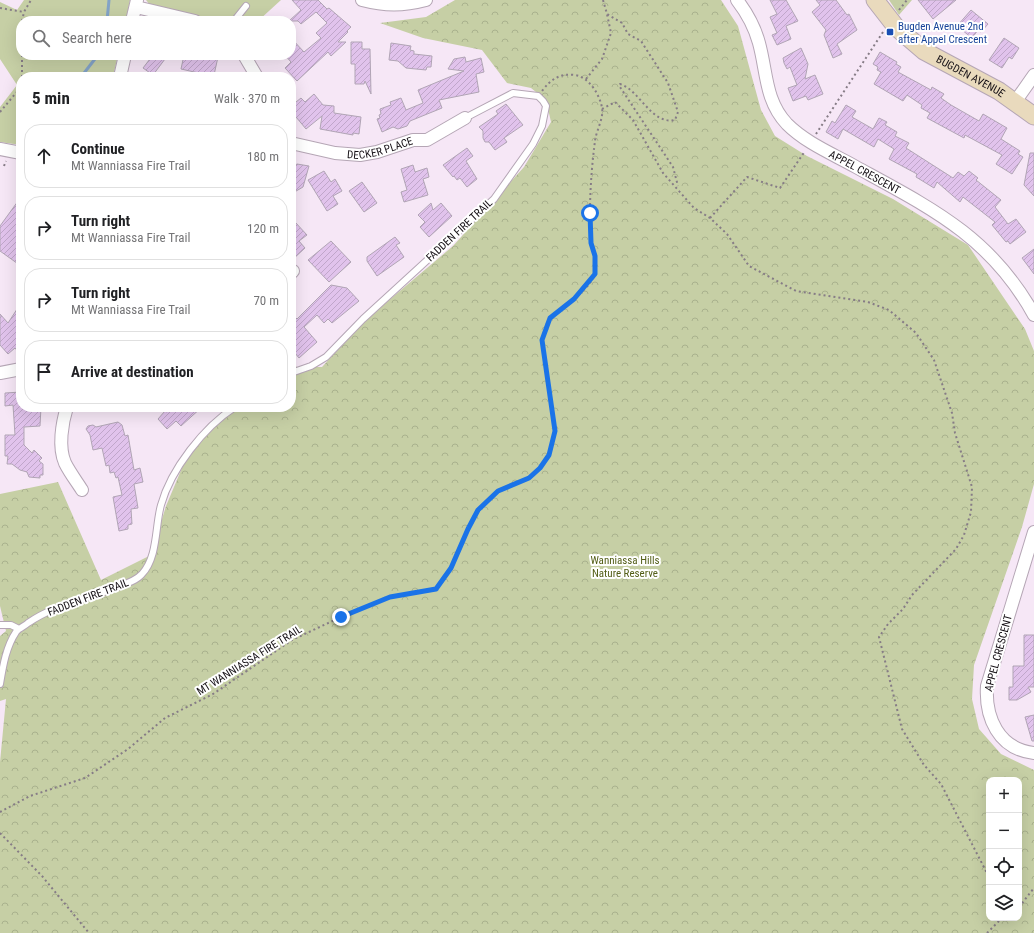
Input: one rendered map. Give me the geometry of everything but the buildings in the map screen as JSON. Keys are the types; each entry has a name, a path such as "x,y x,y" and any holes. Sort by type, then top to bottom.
{"street":[{"path":"362,0 388,6 407,5 426,0"},
{"name":"APPEL CRESCENT","path":"737,0 755,32 759,44 765,80 773,103 787,124 810,142 934,210 962,230 999,265 1034,315"},
{"name":"BUGDEN AVENUE","path":"875,0 896,27 924,51 983,82 1034,116"},
{"path":"133,16 136,4 178,16"},
{"path":"121,72 124,60"},
{"path":"247,60 253,72"},
{"path":"1015,102 1034,75"},
{"name":"DECKER PLACE","path":"296,144 335,153 360,155 377,152 413,140 427,140 465,118"},
{"path":"1,152 16,153"},
{"path":"0,373 16,370"},
{"path":"66,412 62,425 62,444 65,462 82,490"},
{"name":"APPEL CRESCENT","path":"1034,532 987,686 986,703 990,718 997,732 1016,747 1034,753"}],"lane":[{"path":"238,16 246,6"},
{"path":"465,118 512,93 538,96"},
{"name":"FADDEN FIRE TRAIL","path":"296,370 311,366 326,357 363,319 494,199 532,144 542,126 546,106 538,96"},
{"name":"FADDEN FIRE TRAIL","path":"19,629 41,615 63,605 111,590 142,575 152,554 161,505 174,475 208,428 229,412"},
{"path":"0,625 11,625 19,629 4,658 0,684"}],"path":[{"path":"23,16 31,0"},
{"path":"586,79 602,59 611,33 604,0"},
{"path":"896,14 907,0"},
{"path":"0,8 24,12"},
{"path":"607,14 622,23 628,34 641,41 668,83 678,112 675,120 669,122 660,118 647,107 631,89 620,84 620,87 673,167 678,188"},
{"path":"710,218 747,177 780,188 886,28"},
{"path":"22,60 22,72"},
{"path":"538,96 546,85 556,77 566,74 586,79 596,93 602,109 615,102 633,120 664,172 694,208 710,218 727,234 749,266 796,291 868,302 889,310 916,333 934,360 952,413 955,433 972,487 971,512 964,535 956,549 912,595 903,609 888,624 879,637 902,729 924,765 941,784 986,871"},
{"path":"0,112 16,93"},
{"name":"MT WANNIASSA FIRE TRAIL","path":"0,812 30,796 85,778 128,750 166,718 214,694 292,640 341,617 390,597 436,589 451,568 478,510 498,491 529,478 540,468 549,455 555,431 542,340 544,329 550,318 574,299 595,274 595,256 591,243 590,213 595,139 602,109"},
{"path":"0,833 42,876 89,933"},
{"path":"1022,903 1034,888"},
{"path":"987,933 999,921"}],"green space":[{"path":"24,0 130,0 127,16 16,16 16,60 117,60 114,72 16,72 16,83 0,59 0,2 17,10"},
{"path":"146,0 281,0 263,16 189,16 150,5"},
{"name":"Wanniassa Hills Nature Reserve","path":"455,0 721,0 738,26 761,110 775,136 807,156 893,199 968,245 1025,329 1034,351 1034,484 1022,527 974,665 972,699 979,729 1001,754 1034,770 1034,933 0,933 0,762 6,699 0,701 0,636 6,631 0,606 0,494 58,482 101,580 151,555 166,506 187,456 225,412 296,412 296,366 322,367 362,323 453,246 524,167 551,122 546,100 531,88 507,83 482,50 423,38 380,23 426,17"},
{"path":"889,0 912,0 899,15"},
{"path":"16,86 16,144 0,142 0,107"}],"waterway":[{"path":"107,16 109,0"},
{"path":"85,72 94,60"}],"place":[{"name":"Bugden Avenue 2nd after Appel Crescent","path":"890,32"}],"route":[{"path":"341,617 390,597 436,589 451,568 478,510 498,491 529,478 540,468 549,455 554,440 555,431 542,340 544,329 550,318 574,299 595,274 595,256 591,243 590,213"}]}
